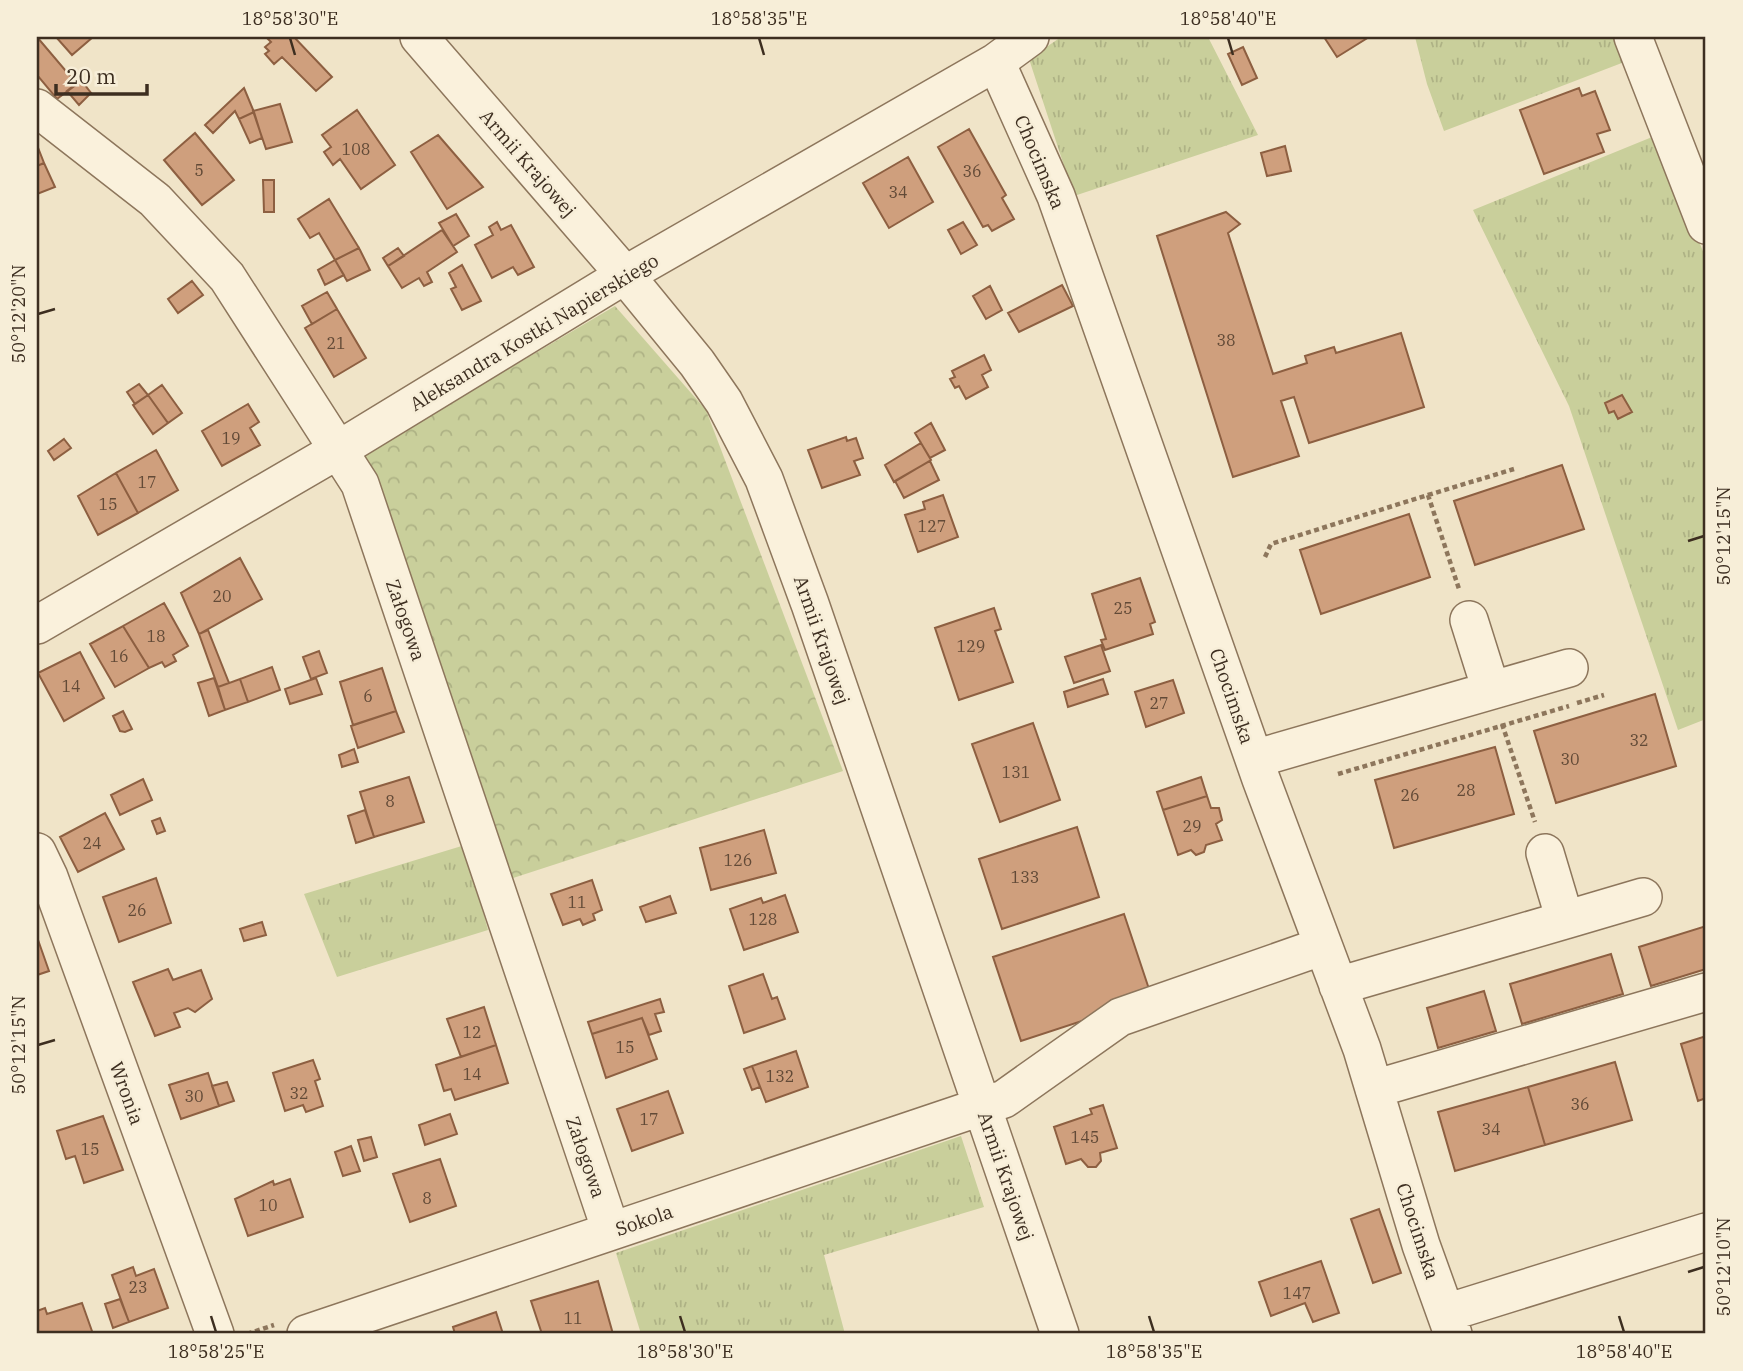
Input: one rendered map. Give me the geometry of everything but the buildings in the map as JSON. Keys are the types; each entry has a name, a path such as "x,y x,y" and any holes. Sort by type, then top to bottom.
{"street":[{"name":"Armii Krajowej","path":"419,37 625,275 710,383 743,436 764,479 810,604 1060,1334"},
{"path":"1633,37 1706,225"},
{"name":"Aleksandra Kostki Napierskiego","path":"37,625 338,450 625,275 1017,44"},
{"name":"Chocimska","path":"1017,44 1056,196 1254,758 1374,1088 1421,1245 1450,1324"},
{"name":"Załogowa","path":"37,108 155,200 227,277 360,484 611,1231"},
{"path":"1469,620 1491,690"},
{"path":"1254,758 1569,668"},
{"name":"Wronia","path":"37,852 215,1334"},
{"path":"1545,853 1565,920"},
{"path":"1338,986 1643,897"},
{"name":"Sokola","path":"306,1334 1004,1099 1120,1017 1323,946"},
{"path":"1374,1088 1706,992"},
{"path":"1450,1324 1706,1232"}],"path":[{"path":"1265,557 1271,544 1514,469"},
{"path":"1429,495 1469,620"},
{"path":"1491,690 1545,853"},
{"path":"1338,774 1604,695"}],"green space":[{"path":"1061,37 1208,37 1258,135 1074,196 1029,59"},
{"path":"1415,37 1616,37 1627,61 1444,131 1427,84"},
{"path":"1657,135 1706,259 1706,719 1678,730 1569,406 1473,210"},
{"path":"615,306 706,410 843,771 510,879 358,458"},
{"path":"465,845 488,930 337,977 304,894"},
{"path":"961,1136 984,1207 824,1255 845,1334 641,1334 616,1253"}]}
